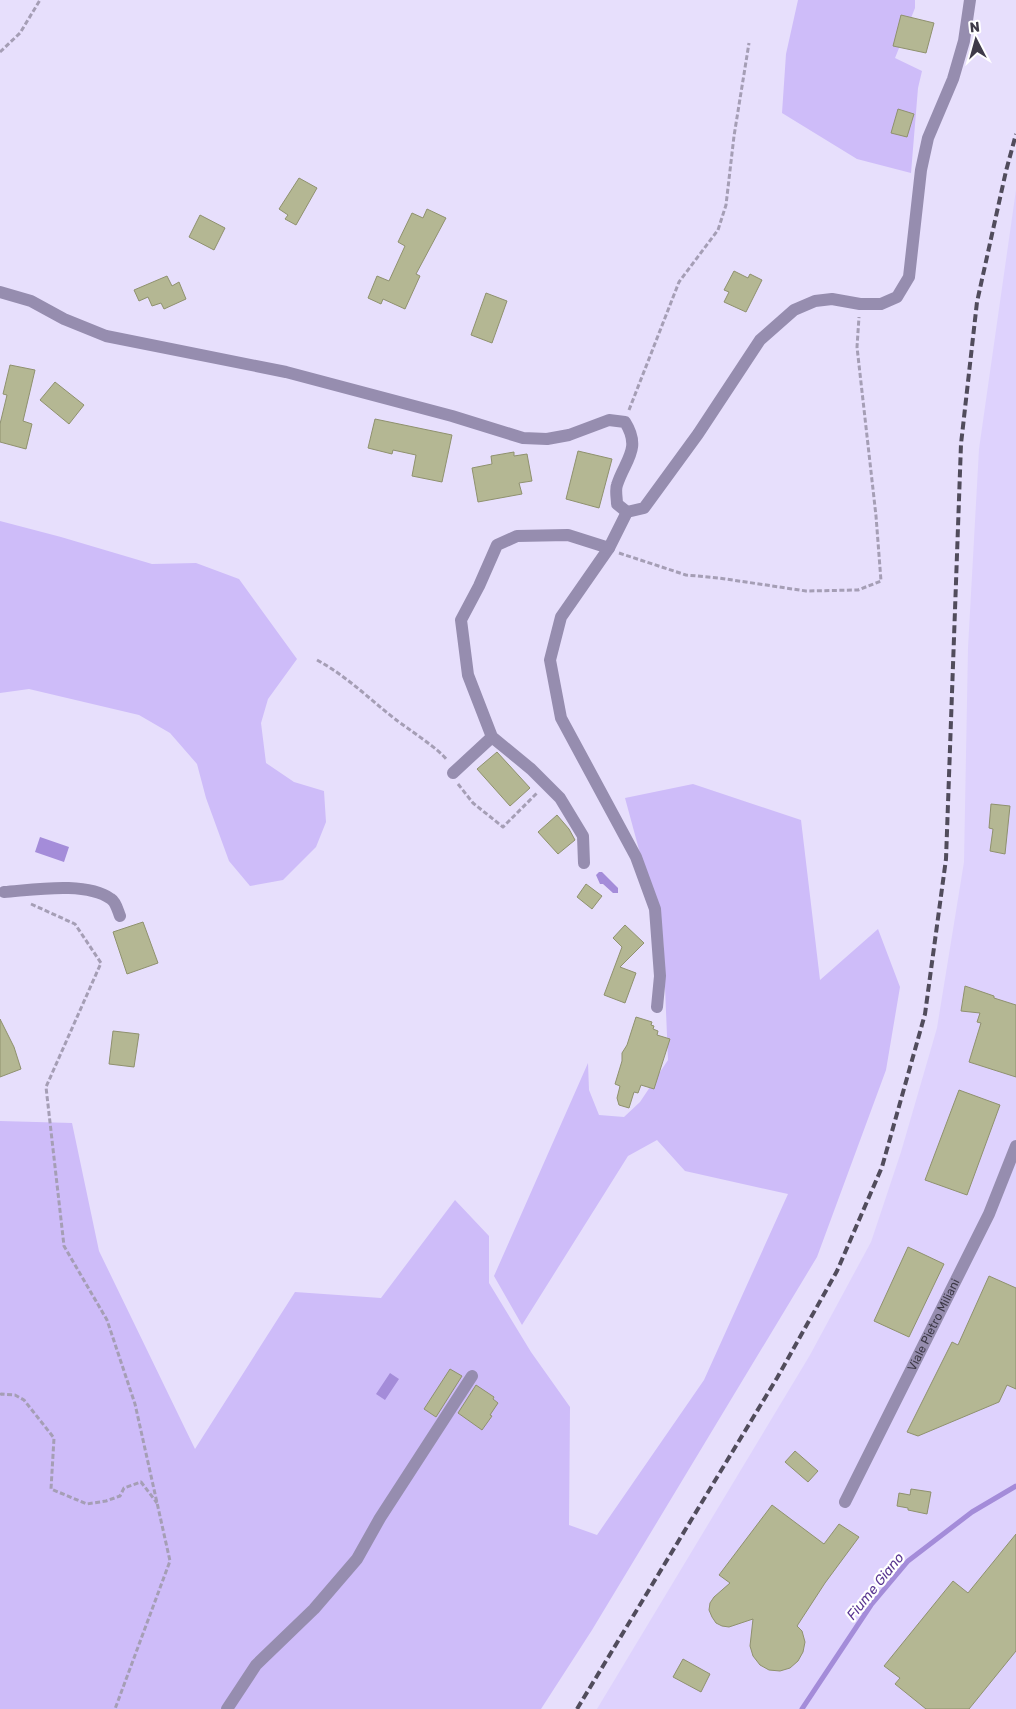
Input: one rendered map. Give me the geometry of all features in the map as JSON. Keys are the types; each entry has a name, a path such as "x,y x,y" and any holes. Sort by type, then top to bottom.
{"street":[{"path":"627,512 644,508 698,434 760,340 794,310 815,301 832,299 860,304 881,304 898,298 909,278 921,170 928,138 953,79 964,40 970,0"},
{"path":"0,292 31,302 64,319 106,336 286,372 452,416 523,438 546,439 569,435 609,420 625,422 632,434 631,454 616,486 617,504 627,512"},
{"path":"627,512 609,548 561,617 550,660 561,718 636,857 654,909 660,976 656,1008"},
{"path":"584,863 584,836 560,798 530,769 492,737 468,675 461,620 479,586 497,545 517,536 568,535 609,548"},
{"path":"453,773 492,737"},
{"path":"4,892 65,887 98,893 113,900 120,916"},
{"name":"Viale Pietro Miliani","path":"845,1502 989,1214 1016,1146"},
{"path":"227,1709 256,1665 314,1609 357,1558 380,1518 472,1376"}],"path":[{"path":"0,52 20,33 40,0"},
{"path":"625,422 679,282 718,230 726,205 734,136 749,43"},
{"path":"609,548 629,558 686,575 806,591 858,590 881,581 876,506 857,347 860,304"},
{"path":"317,660 334,669 363,691 382,709 446,758 459,786 473,803 503,827 545,785"},
{"path":"30,904 75,924 101,963 46,1086 64,1246 107,1320 135,1404 170,1561 114,1709"},
{"path":"0,1395 15,1395 24,1400 54,1438 51,1489 87,1504 106,1501 120,1496 124,1488 141,1482 157,1503"}],"shaded area":[{"path":"798,0 915,0 915,8 895,58 922,71 918,88 911,173 857,159 782,113 786,54"},
{"path":"1016,190 1016,1709 597,1709 810,1355 871,1242 901,1152 937,1028 964,862 968,648 979,449"},
{"path":"0,521 152,564 196,563 239,579 297,659 268,699 261,723 266,763 294,782 324,791 326,822 316,847 283,880 250,886 229,861 206,798 197,764 170,733 139,715 29,689 0,693"},
{"path":"693,784 801,820 820,980 878,929 900,987 886,1070 817,1257 592,1630 541,1709 0,1709 0,1121 72,1123 99,1251 195,1449 295,1292 381,1298 455,1200 489,1236 489,1283 531,1352 570,1407 569,1525 597,1535 704,1380 788,1194 685,1171 657,1140 628,1156 522,1325 494,1276 588,1063 589,1090 599,1115 624,1117 640,1102 668,1060 663,938 625,798"},
{"path":"40,837 69,847 64,862 35,852"},
{"path":"602,872 618,888 618,893 613,893 603,884 600,884 596,875"},
{"path":"390,1373 399,1379 385,1400 376,1394"}],"building":[{"path":"901,15 934,23 926,53 893,46"},
{"path":"898,109 914,114 907,137 891,133"},
{"path":"299,178 317,188 296,225 285,219 288,215 279,209"},
{"path":"427,209 446,218 416,274 420,276 405,309 383,299 381,304 368,298 377,276 389,281 405,246 398,242 412,213 423,218"},
{"path":"200,215 225,228 214,250 189,237"},
{"path":"734,271 748,278 750,274 762,280 746,312 724,302 729,292 724,290"},
{"path":"167,276 172,286 179,282 186,299 164,309 161,303 152,306 148,297 139,301 134,290"},
{"path":"486,293 507,301 492,343 471,335"},
{"path":"10,365 35,370 23,421 32,424 26,449 0,442 0,424 7,395 3,394"},
{"path":"55,382 84,405 69,424 40,400"},
{"path":"375,419 452,435 442,482 412,476 416,455 393,450 392,454 368,448"},
{"path":"578,451 612,459 599,508 566,499"},
{"path":"514,452 514,456 527,454 532,481 519,483 522,494 478,502 472,468 492,464 491,456"},
{"path":"497,752 530,788 510,806 477,769"},
{"path":"991,804 1010,806 1005,854 990,851 993,829 989,828"},
{"path":"557,815 569,829 575,840 558,854 538,832"},
{"path":"586,884 602,896 592,909 577,897"},
{"path":"143,922 158,963 127,974 113,932"},
{"path":"625,925 644,943 620,967 636,973 625,1003 604,995 622,947 613,938"},
{"path":"965,986 1016,1005 1016,1077 969,1062 981,1023 977,1022 980,1013 961,1011"},
{"path":"636,1017 652,1022 653,1029 658,1031 657,1035 670,1039 654,1089 641,1085 638,1093 634,1092 629,1108 619,1105 617,1098 620,1086 615,1084 622,1061 622,1053 627,1045"},
{"path":"0,1019 14,1047 21,1069 0,1077"},
{"path":"113,1031 139,1034 134,1067 109,1064"},
{"path":"959,1090 1000,1105 967,1195 925,1180"},
{"path":"908,1247 944,1264 909,1337 874,1321"},
{"path":"989,1276 1016,1288 1016,1389 1007,1385 999,1402 918,1436 907,1432 952,1342 958,1345"},
{"path":"450,1369 462,1376 436,1417 424,1409"},
{"path":"476,1385 494,1397 493,1399 498,1403 482,1430 458,1413"},
{"path":"795,1451 818,1471 808,1482 785,1462"},
{"path":"911,1489 931,1492 927,1514 897,1506 899,1493 910,1495"},
{"path":"772,1505 824,1544 839,1524 859,1537 825,1583 797,1626 802,1631 805,1642 803,1652 798,1661 790,1668 780,1671 769,1670 760,1665 753,1656 750,1646 753,1619 729,1627 722,1626 716,1623 709,1610 710,1603 714,1597 730,1583 719,1575"},
{"path":"1016,1534 1016,1651 969,1709 926,1709 895,1684 900,1678 884,1666 953,1581 968,1593"},
{"path":"683,1659 710,1674 701,1692 673,1677"}],"waterway":[{"name":"Fiume Giano","path":"802,1709 871,1605 908,1561 972,1512 1016,1486"}],"railway":[{"path":"577,1709 777,1378 837,1271 882,1167 925,1014 946,859 961,444 977,302 1016,134"}]}
